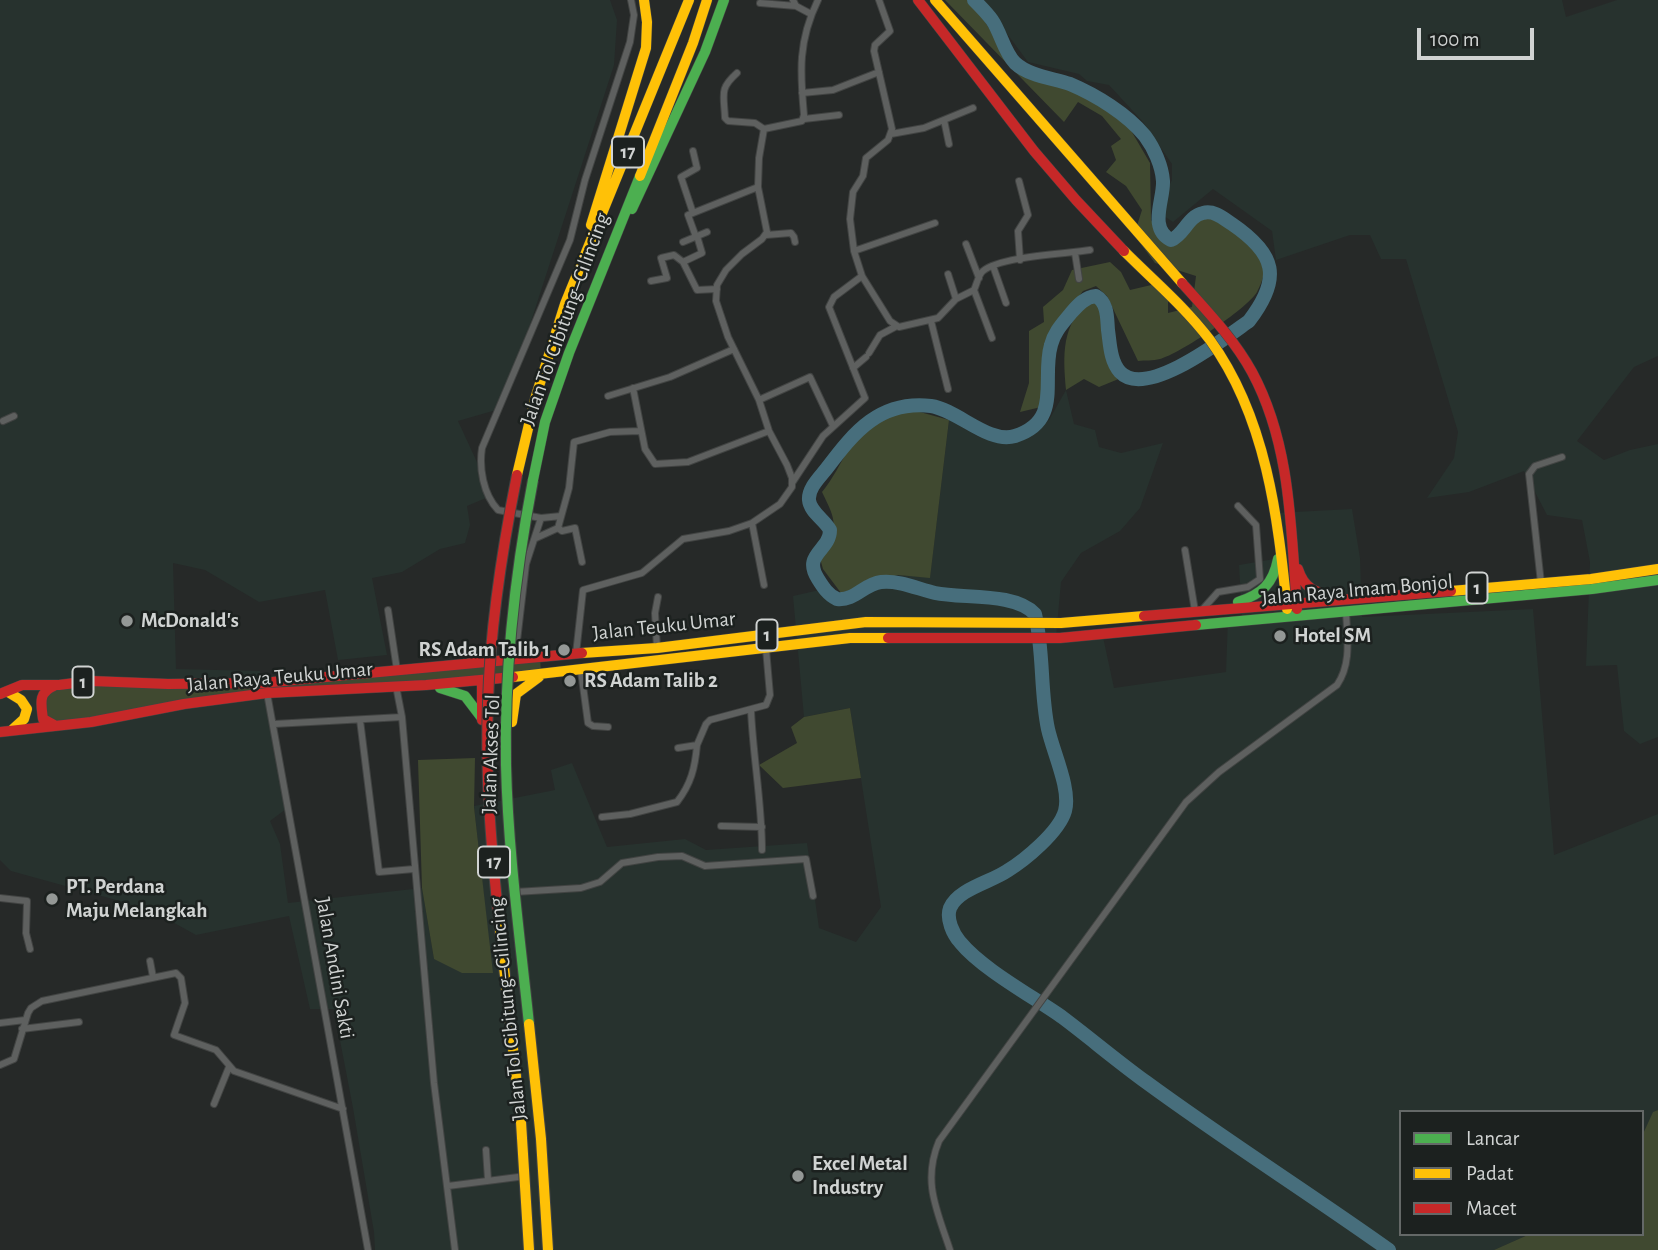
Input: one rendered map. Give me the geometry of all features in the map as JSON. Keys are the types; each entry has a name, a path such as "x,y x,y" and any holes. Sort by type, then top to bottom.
{"main road":[{"path":"565,304 643,61 647,22 644,0"},
{"name":"Jalan Tol Cibitung–Cilincing","path":"530,1250 522,1142 494,866 488,738 489,652 504,538 535,399 565,304 689,0"},
{"name":"Jalan Tol Cibitung–Cilincing","path":"546,1250 541,1141 508,805 507,668 519,547 545,422 591,294 693,43 707,0"},
{"path":"591,294 655,163 699,65 724,0"},
{"path":"935,0 1205,309 1240,353 1256,381 1275,429 1282,459 1293,549 1301,579 1307,588 1325,595 1361,598"},
{"path":"920,3 953,41 1050,172 1192,318 1214,345 1240,390 1255,426 1267,475 1292,615"},
{"path":"1203,610 1256,597 1264,592 1275,578 1280,549"},
{"path":"1291,603 1293,549"},
{"name":"Jalan Raya Imam Bonjol","path":"1062,623 1591,579 1658,569"},
{"name":"Jalan Raya Imam Bonjol","path":"1060,638 1592,589 1658,580"},
{"name":"Jalan Teuku Umar","path":"482,680 581,671 866,622 1062,623"},
{"name":"Jalan Teuku Umar","path":"479,662 657,648 766,649 871,637 1060,638"},
{"path":"493,661 513,677"},
{"name":"Jalan Raya Teuku Umar","path":"4,693 22,685 91,681 167,684 262,683 479,662"},
{"path":"512,722 514,698 519,688 541,675"},
{"name":"Jalan Akses Tol","path":"513,677 506,805 546,1250"},
{"name":"Jalan Akses Tol","path":"482,680 481,717 528,1176 530,1250"},
{"name":"Jalan Raya Teuku Umar","path":"5,731 90,722 211,700 267,693 482,680"},
{"path":"56,726 43,719 40,699 45,690 58,685"},
{"path":"426,685 458,692 467,697 481,717"},
{"path":"4,693 24,703 28,712 25,721 5,731"}],"street":[{"path":"561,516 541,518 503,513 493,505 480,468 482,448 570,240 585,180 630,41 634,15 631,0"},
{"path":"804,119 801,57 811,15 818,0"},
{"path":"878,0 890,31 874,47 891,123 891,134 888,140 866,158 863,176 853,192 850,219 854,251 862,276 895,327"},
{"path":"760,3 795,3 811,15"},
{"path":"802,93 833,90 879,72"},
{"path":"737,73 724,85 726,118 731,122 755,124 764,129 799,123 804,119 839,115"},
{"path":"891,134 924,128 973,108"},
{"path":"944,120 949,144"},
{"path":"764,129 758,187 766,235"},
{"path":"693,151 697,168 681,178 693,213"},
{"path":"1019,181 1028,215 1018,230 1020,260"},
{"path":"683,262 702,253 688,215 758,187"},
{"path":"854,251 935,223"},
{"path":"683,242 707,232"},
{"path":"792,483 787,465 769,431 759,400 734,349 716,301 717,289 726,270 766,235 791,233 795,242"},
{"path":"966,244 979,278"},
{"path":"853,368 868,355 880,335 895,327 931,321 942,316 956,299 974,290 983,271 993,266 1090,250"},
{"path":"1075,253 1079,279"},
{"path":"651,281 667,278 662,257 674,255 683,262 696,290 717,289"},
{"path":"993,266 1006,303"},
{"path":"948,274 956,299"},
{"path":"576,654 581,593 585,588 642,573 683,539 729,531 752,523 780,504 817,444 833,426 865,401 829,307 834,297 862,276"},
{"path":"974,290 992,338"},
{"path":"931,321 948,389"},
{"path":"608,396 670,377 734,349"},
{"path":"759,400 810,377 833,426"},
{"path":"633,388 645,449 655,464 688,462 769,431"},
{"path":"3,421 13,416"},
{"path":"558,528 569,488 574,442 610,432 640,430"},
{"path":"1541,583 1529,474 1535,466 1562,457"},
{"path":"1203,610 1218,592 1248,587 1260,579 1255,525 1238,506"},
{"path":"536,538 541,518"},
{"path":"752,523 764,585"},
{"path":"515,658 526,564 532,542 558,528"},
{"path":"558,528 562,531 575,528 582,562"},
{"path":"1185,550 1203,610"},
{"path":"657,648 655,613 658,597"},
{"path":"388,610 397,670"},
{"path":"950,1250 931,1187 930,1173 939,1141 1186,802 1219,772 1337,685 1347,665 1346,611"},
{"path":"602,817 630,814 677,802 690,784 695,769 696,745 708,722 766,705 769,700 766,649"},
{"path":"581,671 588,723 608,727"},
{"path":"396,687 402,717 434,1083 455,1250"},
{"name":"Jalan Andini Sakti","path":"267,693 338,1107 368,1250"},
{"path":"751,710 762,850"},
{"path":"274,724 402,717"},
{"path":"360,720 379,872 414,869"},
{"path":"678,748 696,745"},
{"path":"720,825 762,827"},
{"path":"514,892 581,888 600,882 621,863 627,861 682,856 705,866 806,859 813,896"},
{"path":"0,898 27,901 26,933 30,949"},
{"path":"150,961 153,977"},
{"path":"0,1065 13,1059 31,1008 42,1001 171,973 180,975 185,1003 174,1035 216,1050 229,1067 276,1087 338,1107"},
{"path":"0,1023 25,1020"},
{"path":"22,1029 79,1022"},
{"path":"214,1104 229,1067"},
{"path":"486,1150 488,1180"},
{"path":"448,1186 528,1176"}],"shaded area":[{"path":"0,0 610,0 617,20 614,65 503,408 458,421 482,473 486,498 467,506 470,525 465,543 440,549 402,572 372,578 387,655 338,660 325,590 259,602 205,570 173,563 176,669 260,671 286,809 270,821 280,844 288,903 422,888 434,959 492,973 474,806 555,790 551,770 572,763 607,847 685,839 706,850 807,843 819,928 856,942 881,907 850,708 804,717 793,596 824,589 841,593 898,575 930,577 949,420 979,437 1000,439 1032,433 1049,420 1066,390 1074,424 1095,430 1099,447 1121,453 1163,443 1140,508 1120,531 1081,553 1061,582 1056,637 1103,637 1114,688 1226,672 1228,618 1242,616 1239,565 1280,558 1275,513 1352,509 1360,558 1362,617 1533,609 1554,855 1658,814 1658,1110 1653,1113 1644,1132 1644,1110 1399,1110 1399,1236 1526,1236 1494,1250 375,1250 353,1108 334,1009 310,1009 289,916 196,935 169,920 127,903 11,871 0,860"},
{"path":"982,0 1562,0 1566,17 1617,0 1658,0 1658,356 1634,367 1577,441 1604,460 1630,450 1658,444 1658,737 1640,744 1624,731 1617,665 1586,666 1590,562 1582,520 1547,515 1524,471 1469,492 1427,498 1454,458 1458,432 1406,259 1381,259 1370,235 1350,235 1276,260 1272,231 1213,189 1173,222 1164,216 1162,200 1172,180 1172,164 1143,122 1109,85 1087,81 1079,74 1028,62"}],"green space":[{"path":"945,0 969,0 1009,61 1033,75 1087,89 1122,115 1150,163 1151,220 1158,231 1171,238 1185,236 1204,215 1211,215 1232,220 1255,237 1263,251 1265,267 1261,284 1251,300 1182,349 1160,359 1138,361 1107,296 1096,286 1083,291 1057,325 1049,395 1041,407 1020,412 1029,383 1029,331 1044,322 1043,307 1063,290 1072,270 1110,262 1121,272 1130,290 1164,282 1168,296 1168,313 1192,307 1196,276 1155,263 1134,235 1142,210 1126,186 1106,172 1116,160 1111,146 1121,139 1102,116 1078,102 1064,122"},
{"path":"1090,300 1102,302 1111,352 1121,378 1099,387 1084,379 1066,390 1066,341 1074,320"},
{"path":"909,409 949,420 930,578 898,575 841,593 823,569 819,555 834,524 822,492 861,435 884,419"},
{"path":"540,657 541,675 267,693 56,726 43,719 45,690 59,685 262,683"},
{"path":"850,708 861,778 783,788 759,765 797,743 791,727 804,717"},
{"path":"475,758 474,807 493,973 462,973 434,959 422,888 418,760"},
{"path":"1658,1110 1658,1250 1494,1250 1526,1236 1644,1236 1644,1132 1653,1112"}],"waterway":[{"path":"974,0 992,20 1015,63 1034,74 1070,84 1090,94 1111,106 1145,136 1157,157 1162,175 1159,221 1164,235 1171,240 1198,215 1207,212 1218,215 1258,246 1265,257 1270,279 1260,306 1249,321 1185,363 1166,373 1148,378 1132,379 1120,372 1111,352 1105,307 1096,296 1085,300 1065,320 1052,340 1045,410 1030,429 1015,436 994,435 931,406 897,408 870,421 847,442 810,491 812,508 830,530 826,543 815,558 814,571 826,590 837,599 849,597 875,583 888,582 946,595 1002,599 1026,607 1035,614 1046,715 1050,738 1064,781 1065,811 1056,828 1032,853 1007,871 967,891 954,901 949,917 955,935 969,952 994,972 1062,1017 1176,1104 1389,1250"}],"traffic: fast":[{"path":"632,209 705,52 724,0"},
{"path":"533,480 545,422 569,353 640,176"},
{"path":"529,1024 509,830 506,729 512,622 533,480"},
{"path":"1238,602 1265,587 1273,575 1278,559"},
{"path":"1196,625 1592,589 1658,580"},
{"path":"440,688 465,696 481,717"}],"traffic: slow":[{"path":"591,225 646,48 644,0"},
{"path":"517,475 535,399 565,304 689,0"},
{"path":"640,176 693,43 707,0"},
{"path":"935,0 1182,283"},
{"path":"1124,251 1210,340 1229,370 1244,402 1266,469 1279,539 1287,609"},
{"path":"1451,591 1591,579 1658,569"},
{"path":"582,653 657,648 866,622 1061,623 1144,616"},
{"path":"513,677 850,638 888,638"},
{"path":"512,722 516,694 539,677"},
{"path":"8,692 21,700 27,709 24,719 13,729"},
{"path":"498,912 521,1122 529,1250"},
{"path":"529,1024 541,1139 548,1250"}],"traffic: jam":[{"path":"918,0 1034,151 1124,251"},
{"path":"1182,283 1237,348 1252,372 1275,428 1287,488 1297,609"},
{"path":"498,912 488,782 489,674 506,531 517,475"},
{"path":"1298,569 1303,581 1311,588 1334,596"},
{"path":"1144,616 1451,591"},
{"path":"888,638 1060,638 1196,625"},
{"path":"0,694 22,685 59,685 91,681 262,683 582,653"},
{"path":"0,732 91,722 184,704 267,693 426,685 513,677"},
{"path":"482,680 482,720"},
{"path":"54,686 45,692 41,703 43,719 54,725"}],"place":[{"name":"McDonald's","path":"127,621"},
{"name":"Hotel SM","path":"1280,636"},
{"name":"RS Adam Talib 1","path":"564,650"},
{"name":"RS Adam Talib 2","path":"570,681"},
{"name":"PT. Perdana Maju Melangkah","path":"52,899"},
{"name":"Excel Metal Industry","path":"798,1176"}]}
